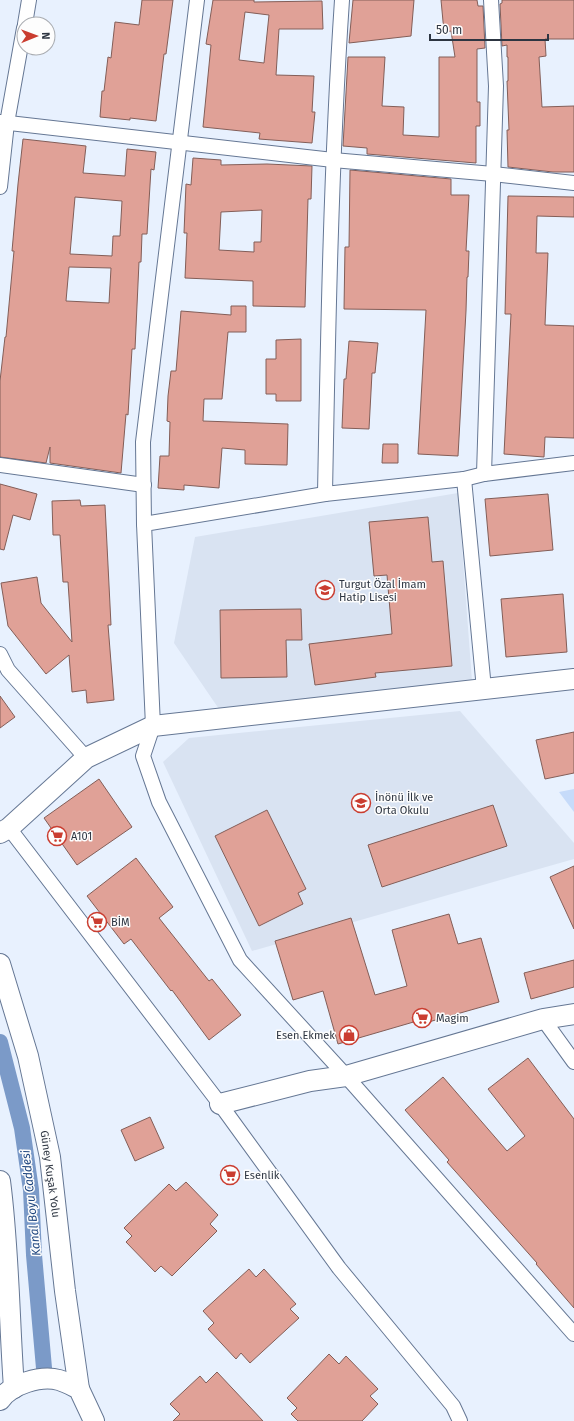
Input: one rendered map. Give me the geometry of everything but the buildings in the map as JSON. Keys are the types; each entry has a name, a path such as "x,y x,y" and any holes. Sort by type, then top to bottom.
{"street":[{"path":"26,16 29,0"},
{"path":"197,0 143,442 144,524 153,726 143,756 159,802 240,960 346,1076 574,1334"},
{"path":"325,494 328,317 333,160 342,0"},
{"path":"484,474 496,86 491,0"},
{"path":"0,187 4,122 18,56"},
{"path":"4,122 333,160 493,174 574,183"},
{"path":"144,524 325,494 464,479 484,474 574,463"},
{"path":"0,465 144,485"},
{"path":"464,479 484,689"},
{"path":"0,654 8,670 86,758"},
{"path":"460,1421 453,1406 339,1268 220,1104 4,830 86,758 153,726 574,678"},
{"name":"Güney Kuşak Yolu","path":"0,964 28,1056 50,1157 65,1291 79,1389 94,1421"},
{"path":"220,1104 310,1081 346,1076 543,1020 574,1014"},
{"path":"543,1020 574,1062"},
{"path":"0,1181 10,1309 11,1349 7,1394"},
{"path":"0,1335 10,1309"},
{"path":"7,1394 35,1379 58,1380 79,1389"}],"shaded area":[{"name":"Turgut Özal İmam Hatip Lisesi","path":"458,493 472,681 221,712 174,643 195,537"},
{"name":"İnönü İlk ve Orta Okulu","path":"460,711 574,843 574,859 252,951 163,762 189,738"},
{"path":"574,789 574,812 559,792"}],"waterway":[{"name":"Kanal Boyu Caddesi","path":"0,1042 22,1128 31,1190 34,1255 44,1368"}],"place":[{"name":"Turgut Özal İmam Hatip Lisesi","path":"325,590"},
{"name":"İnönü İlk ve Orta Okulu","path":"361,803"},
{"name":"A101","path":"57,836"},
{"name":"BİM","path":"97,922"},
{"name":"Magim","path":"422,1018"},
{"name":"Esen Ekmek","path":"349,1035"},
{"name":"Esenlik","path":"230,1175"}]}
